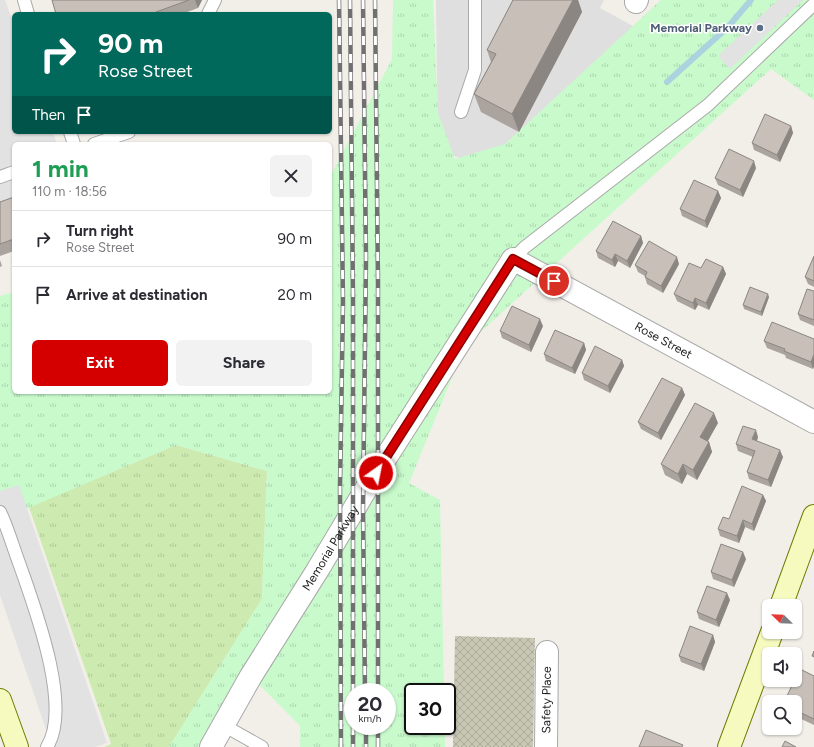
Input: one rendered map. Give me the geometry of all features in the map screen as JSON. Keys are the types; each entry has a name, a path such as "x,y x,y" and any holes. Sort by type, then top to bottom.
{"street":[{"name":"Rose Street","path":"513,259 814,422"},
{"name":"Memorial Parkway","path":"211,747 369,484 513,259"},
{"path":"784,599 814,516"},
{"path":"730,747 769,639"},
{"name":"Safety Place","path":"546,747 547,652"},
{"path":"0,700 17,747"}],"lane":[{"path":"24,0 27,12"},
{"path":"209,12 216,0"},
{"path":"461,112 475,70 475,0"},
{"name":"Memorial Parkway","path":"513,259 525,247 708,105 814,4"},
{"path":"100,142 122,134"},
{"path":"0,177 12,173"},
{"path":"0,512 37,615 51,673 54,698 54,725 47,747"},
{"path":"223,725 262,747"}],"shaded area":[{"path":"0,0 5,0 12,19 12,134 54,134 56,142 12,142 12,200 0,204"},
{"path":"436,0 604,0 600,8 642,31 488,170 438,149"},
{"name":"Memorial Parkway","path":"778,0 803,0 730,69 718,56"},
{"path":"19,485 107,743 95,747 52,747 0,595 0,491"},
{"path":"455,636 535,638 533,747 453,747 453,735 456,735 456,683 454,683"}],"green space":[{"path":"393,0 433,0 438,113 455,159 505,144 661,0 814,0 814,100 771,69 465,346 409,483 440,500 444,683 404,683 404,735 445,735 445,747 300,747 300,726 246,671 198,747 169,747 262,599 267,471 176,445 0,520 0,296 12,293 12,394 332,394 332,173 392,59"},
{"path":"176,445 267,471 262,599 169,747 104,747 111,744 29,507"}],"building":[{"path":"52,0 189,0 156,12 55,12"},
{"path":"513,0 573,0 512,114 474,94 496,54 487,50"},
{"path":"765,114 791,126 777,155 752,143"},
{"path":"729,149 754,161 740,190 715,178"},
{"path":"694,180 718,191 705,221 680,209"},
{"path":"12,198 12,240 0,244 0,202"},
{"path":"613,221 641,236 627,261 615,254 612,260 596,251"},
{"path":"649,241 677,257 661,286 645,277 647,272 635,265"},
{"path":"814,256 814,281 805,277"},
{"path":"706,259 723,267 706,303 695,298 693,303 674,294 689,263 701,268"},
{"path":"750,287 768,294 761,312 743,305"},
{"path":"807,289 814,291 814,320 798,314"},
{"path":"512,306 540,319 529,345 500,331"},
{"path":"772,322 814,339 814,354 811,362 784,351 785,349 764,341"},
{"path":"555,330 584,343 572,368 544,354"},
{"path":"595,346 622,360 608,386 582,373"},
{"path":"662,378 682,388 658,433 638,422"},
{"path":"695,403 714,413 700,437 709,442 693,470 683,464 678,474 661,464"},
{"path":"743,426 756,430 752,439 780,450 768,480 747,472 755,451 736,444"},
{"path":"742,486 763,495 752,524 743,520 737,536 718,529 723,517 729,519"},
{"path":"721,544 743,552 732,580 711,572"},
{"path":"707,586 727,593 716,620 697,612"},
{"path":"690,626 713,635 701,664 679,656"},
{"path":"802,670 814,676 814,719 802,713 802,695 787,695 791,687 802,687"},
{"path":"646,730 683,745 682,747 639,747"},
{"path":"785,741 796,747 782,747"}],"waterway":[{"path":"667,82 728,27 751,0"}],"railway":[{"path":"339,0 343,302 340,486 341,747"},
{"path":"350,0 353,298 353,683"},
{"path":"363,0 366,258 363,508 365,683"},
{"path":"375,0 378,283 378,683"},
{"path":"353,735 353,747"},
{"path":"366,735 366,747"},
{"path":"378,735 378,747"}],"place":[{"name":"Memorial Parkway","path":"760,28"}],"route":[{"path":"376,473 513,259 554,281"}]}
